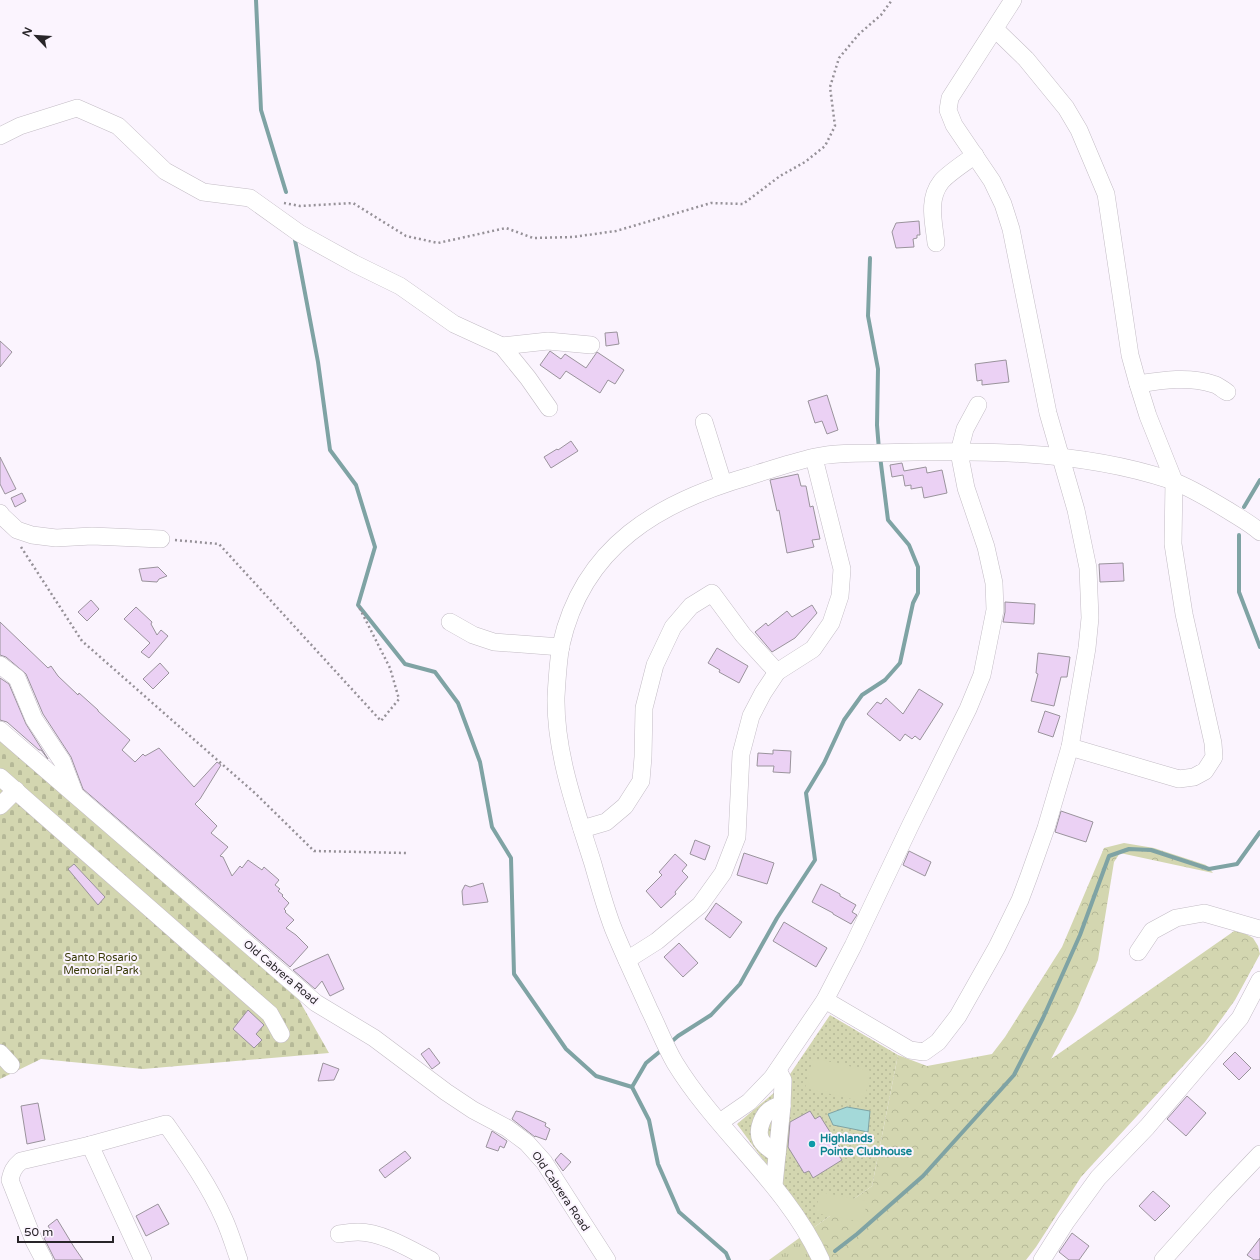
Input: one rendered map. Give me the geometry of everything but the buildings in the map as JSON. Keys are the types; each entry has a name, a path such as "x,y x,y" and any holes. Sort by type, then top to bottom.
{"street":[{"path":"825,1000 910,1050 924,1052 938,1042 958,1016 997,947 1020,900 1046,828 1070,747 1087,648 1090,618 1088,568 1076,510 1048,414 1011,229 1003,204 992,181 954,126 948,110 950,98 1013,0"},
{"path":"995,30 1026,59 1066,108 1079,130 1106,194 1130,355 1148,416 1174,481 1173,544 1184,614 1213,743 1214,757 1205,770 1194,777 1179,779 1070,747"},
{"path":"0,136 20,126 78,108 118,126 165,171 203,192 250,198 299,233 355,264 400,286 454,324 502,346 528,378 549,408"},
{"path":"936,243 932,208 934,194 941,181 975,155"},
{"path":"502,346 548,341 591,345"},
{"path":"1138,384 1185,379 1215,384 1227,392"},
{"path":"720,1122 749,1102 772,1078 825,1000 853,946 968,709 982,675 995,610 994,583 986,547 966,488 959,452 965,429 978,406"},
{"path":"704,422 723,483"},
{"path":"821,1260 810,1236 774,1185 745,1154 696,1094 672,1059 611,924 560,751 556,700 561,647 573,607 596,566 632,530 676,503 723,483 814,458 838,454 933,451 1039,454 1060,456 1132,469 1174,481 1254,526 1260,532"},
{"path":"627,960 657,941 700,905 723,873 737,837 741,754 751,716 762,693 777,672 813,649 831,623 840,596 842,569 814,458"},
{"path":"0,513 17,530 32,536 56,538 92,536 161,539"},
{"path":"582,829 606,822 626,806 641,781 644,708 655,665 673,627 691,606 712,593 743,635 777,672"},
{"path":"450,622 473,635 494,642 561,647"},
{"path":"0,665 17,678 34,719 64,765 74,793"},
{"name":"Old Cabrera Road","path":"0,730 316,1003 374,1038 446,1092 473,1110 507,1128 528,1143 544,1162 607,1260"},
{"path":"0,777 270,1014 281,1034"},
{"path":"0,806 16,790"},
{"path":"1138,952 1152,931 1176,918 1204,913 1260,929"},
{"path":"1042,1260 1066,1222 1098,1178 1147,1127 1240,1018 1260,980"},
{"path":"774,1185 782,1106 783,1080 778,1070"},
{"path":"44,1260 34,1241 10,1180 11,1172 14,1166 21,1161 90,1145 166,1124 208,1186 224,1220 239,1260"},
{"path":"90,1145 143,1260"},
{"path":"1163,1260 1220,1196 1259,1157"},
{"path":"339,1234 359,1232 379,1236 409,1248 431,1260"}],"path":[{"path":"279,202 300,206 353,203 406,236 438,243 506,228 533,238 573,238 616,231 710,203 743,204 780,176 805,162 825,146 834,126 830,87 839,58 860,34 881,15 892,0"},
{"path":"161,539 219,544 381,721 399,699 390,668 358,605"},
{"path":"18,542 82,642 256,794 314,851 406,853"}],"green space":[{"name":"Santo Rosario Memorial Park","path":"0,740 299,1000 329,1053 143,1069 41,1059 0,1079"},
{"path":"1124,843 1154,848 1206,865 1213,873 1120,853 1114,862 1098,960 1076,1012 1051,1059 1237,929 1253,938 1258,946 1260,954 1235,1000 1205,1042 1081,1177 1026,1260 829,1260 813,1228 872,1186 898,1055 927,1066 992,1054 1005,1037 1062,947 1104,848"},
{"path":"830,1015 898,1055 872,1186 813,1228 737,1124 782,1086"},
{"path":"813,1058 871,1071 864,1102 805,1088"},
{"path":"820,1192 867,1201 863,1222 815,1213"},
{"path":"813,1228 829,1260 769,1260"}],"shaded area":[{"path":"847,1107 870,1111 868,1132 833,1125 828,1114"}],"waterway":[{"path":"256,0 261,110 286,192"},
{"path":"295,240 318,362 330,450 356,485 375,547 358,605 405,664 435,672 458,703 480,762 492,827 511,858 514,974 566,1049 596,1076 632,1087 649,1120 658,1164 679,1212 726,1253 729,1260"},
{"path":"870,258 868,316 878,369 877,425 879,450"},
{"path":"670,1043 678,1036 711,1015 740,984 777,918 815,860 806,793 824,763 844,720 862,695 885,680 900,663 913,603 918,593 918,567 909,545 888,520 880,456"},
{"path":"1244,507 1260,480"},
{"path":"1239,535 1239,592 1260,647"},
{"path":"835,1251 857,1234 923,1176 1014,1075 1043,1018 1080,935 1109,856 1129,849 1151,850 1209,869 1237,864 1260,832"},
{"path":"632,1087 646,1063 663,1049"}],"place":[{"name":"Highlands Pointe Clubhouse","path":"812,1144"}]}
